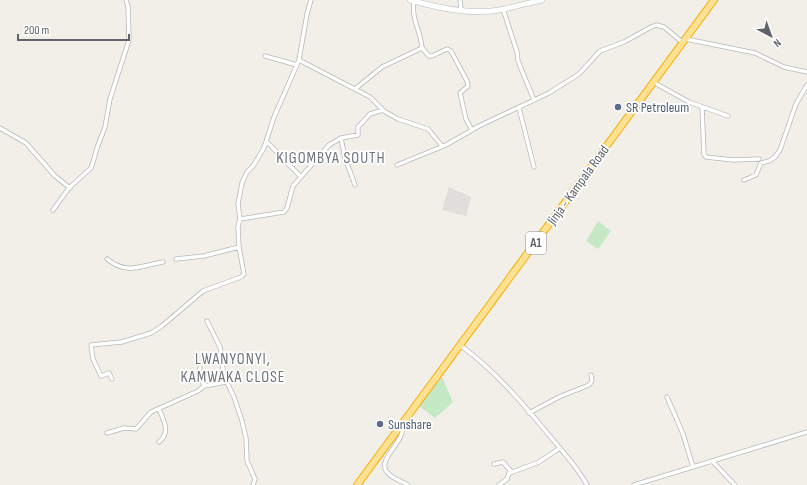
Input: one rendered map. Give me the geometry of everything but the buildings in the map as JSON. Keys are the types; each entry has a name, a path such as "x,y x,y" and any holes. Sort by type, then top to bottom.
{"highway":[{"name":"Jinja - Kampala Road","path":"357,485 683,40 714,0"}],"street":[{"path":"53,210 70,188 91,168 105,127 110,100 129,40 128,6 126,0"},
{"path":"112,379 109,373 101,376 93,359 91,345 122,342 151,333 162,326 203,290 241,277 244,274 239,247 238,227 240,218 238,199 244,177 260,157 267,142 274,117 299,60 311,0"},
{"path":"460,0 461,10"},
{"path":"472,130 466,119 460,93 468,86 467,81 451,51 446,49 429,56 422,48 415,25 412,1 429,6 461,10 503,9 542,0"},
{"path":"503,9 517,52 518,61 534,100"},
{"path":"398,165 442,146 572,80 600,51 624,42 656,25 664,28 683,40 755,53 784,67 807,72"},
{"path":"355,89 382,67 422,48"},
{"path":"265,56 297,65"},
{"path":"299,60 370,97 383,110 398,119 428,129 442,146"},
{"path":"653,82 702,108 728,116"},
{"path":"744,180 756,175 761,163 769,161 775,157 783,144 796,104 807,85"},
{"path":"519,108 534,167"},
{"path":"702,108 704,154 706,157 733,160 759,159"},
{"path":"240,218 284,212 287,208 293,186 329,145 341,138 358,135 357,128 370,114 383,110"},
{"path":"0,128 26,143 55,176 70,188"},
{"path":"341,138 345,158 355,185"},
{"path":"267,142 301,177"},
{"path":"176,259 204,256 239,247"},
{"path":"107,259 124,269 163,262"},
{"path":"207,321 220,347 222,368 226,382 234,397 242,421 247,461 255,479 253,485"},
{"path":"460,345 483,362 530,413 575,465 587,485"},
{"path":"200,368 199,370 204,386"},
{"path":"530,413 559,397 589,385 592,381 591,374"},
{"path":"107,433 124,428 136,429 151,412 159,410 198,391 204,386 226,382"},
{"path":"667,397 686,439 693,467"},
{"path":"159,410 166,424 166,431 159,442"},
{"path":"402,425 403,433 388,456 385,467 388,473 408,485"},
{"path":"634,485 807,432"},
{"path":"499,485 510,473 539,462 560,448"},
{"path":"712,461 731,483 735,485"},
{"path":"494,464 503,462 508,466 510,473"}],"shaded area":[{"path":"449,187 471,197 466,216 442,210"}],"green space":[{"path":"598,221 611,231 598,249 586,241"},
{"path":"442,377 453,402 435,418 419,406"}],"place":[{"name":"SR Petroleum","path":"618,107"},
{"name":"Sunshare","path":"380,424"}],"district":[{"name":"KIGOMBYA SOUTH","path":"331,158"},
{"name":"LWANYONYI, KAMWAKA CLOSE","path":"233,368"}]}
